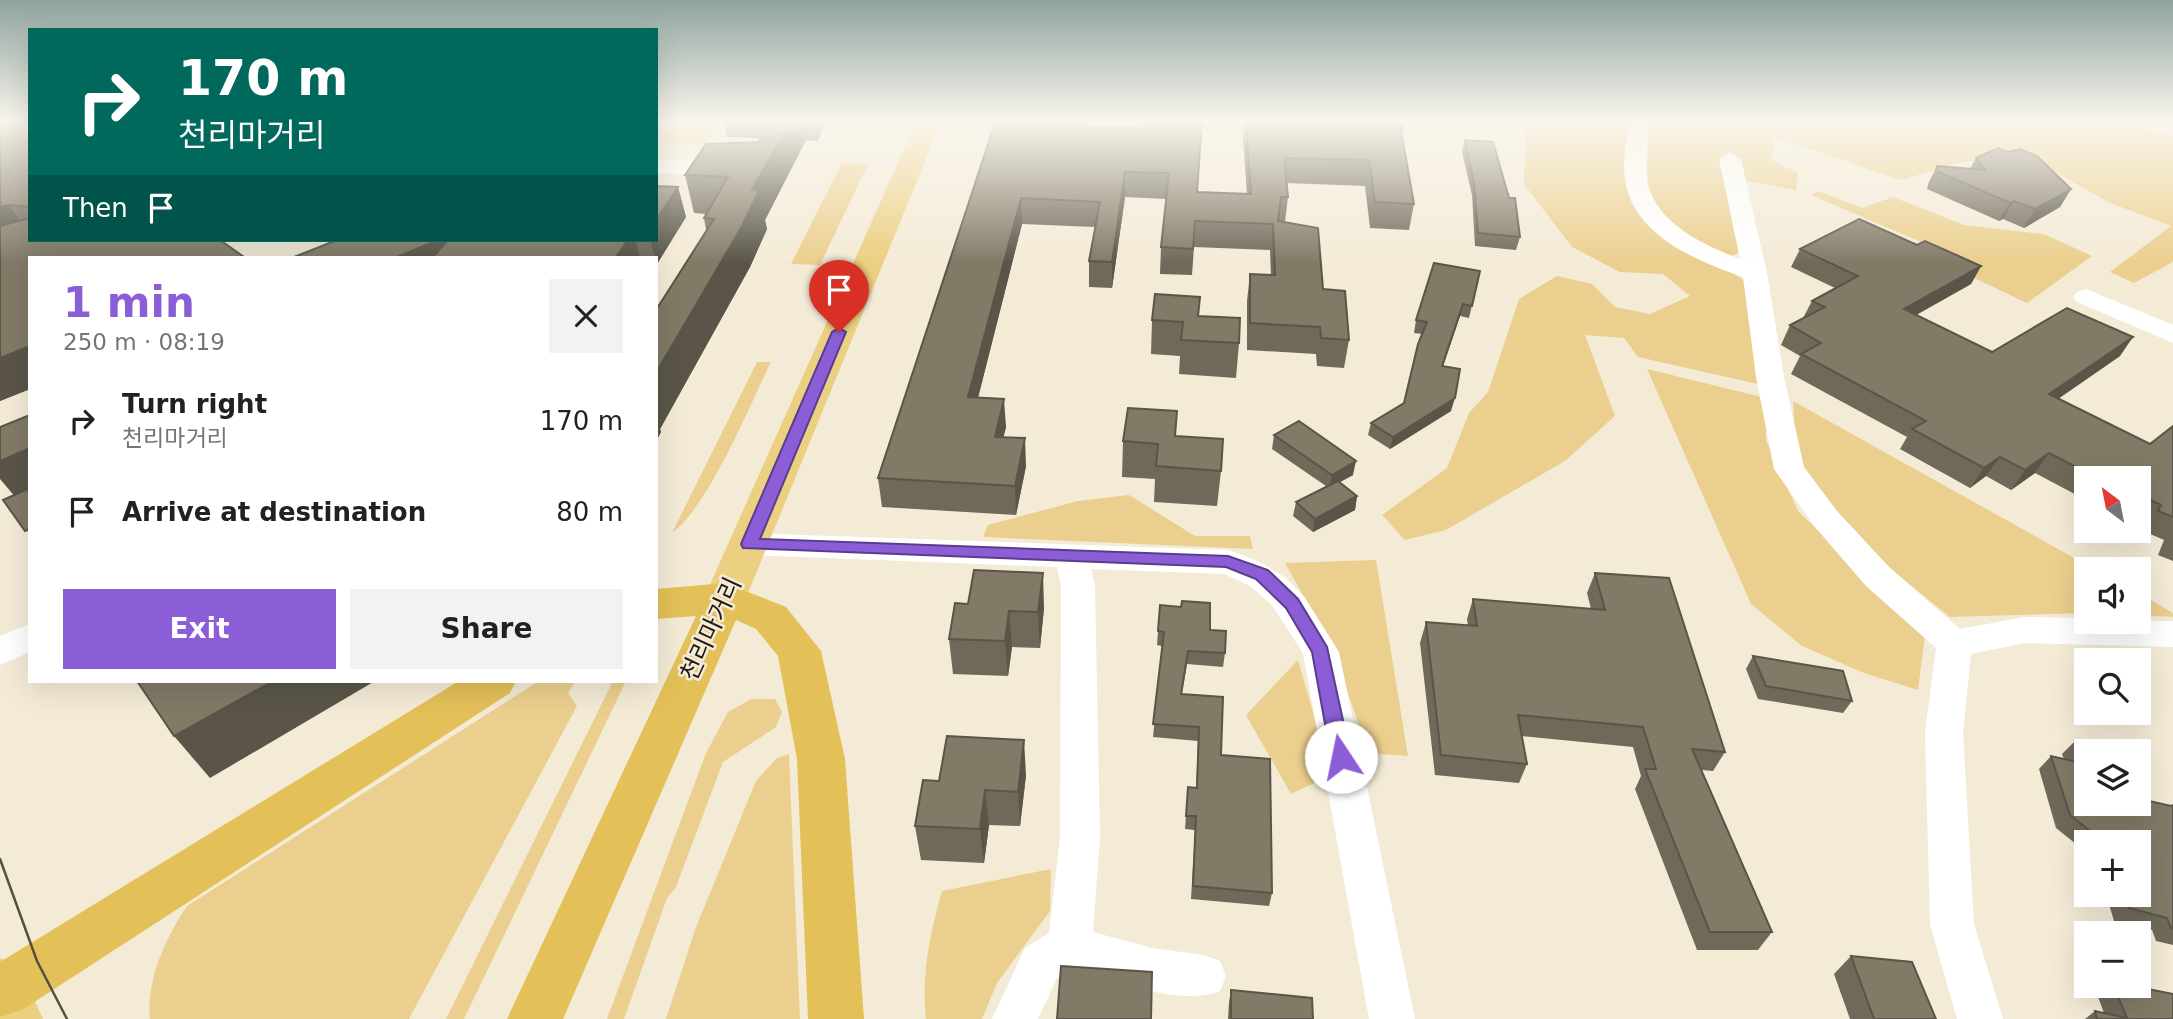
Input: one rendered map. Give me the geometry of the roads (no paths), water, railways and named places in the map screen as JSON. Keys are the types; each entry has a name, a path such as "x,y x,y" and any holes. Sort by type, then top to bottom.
{"highway":[{"path":"658,604 725,598 771,618 799,651 821,759 836,1019"},
{"name":"천리마거리","path":"535,1019 725,598"},
{"path":"6,998 491,683"}],"main road":[{"name":"천리마거리","path":"725,598 908,168"}],"street":[{"path":"661,168 685,176 760,169"},
{"path":"1637,168 1636,183 1647,209 1677,237 1719,262 1755,274"},
{"path":"1732,168 1755,274 1770,377 1789,469 1826,519 1878,577 1954,644"},
{"path":"2086,297 2173,335"},
{"path":"749,544 1228,562 1262,575 1292,604 1321,652 1392,1019"},
{"path":"1070,944 1080,836 1078,586 1071,554"},
{"path":"1954,644 2025,630 2173,634"},
{"path":"0,651 28,638"},
{"path":"1954,644 1944,733 1952,924 1980,1019"},
{"path":"1070,944 1112,962 1166,973 1203,976"},
{"path":"1015,1019 1041,963 1070,944"}],"tram line":[{"path":"0,859 37,961 67,1019"}]}
